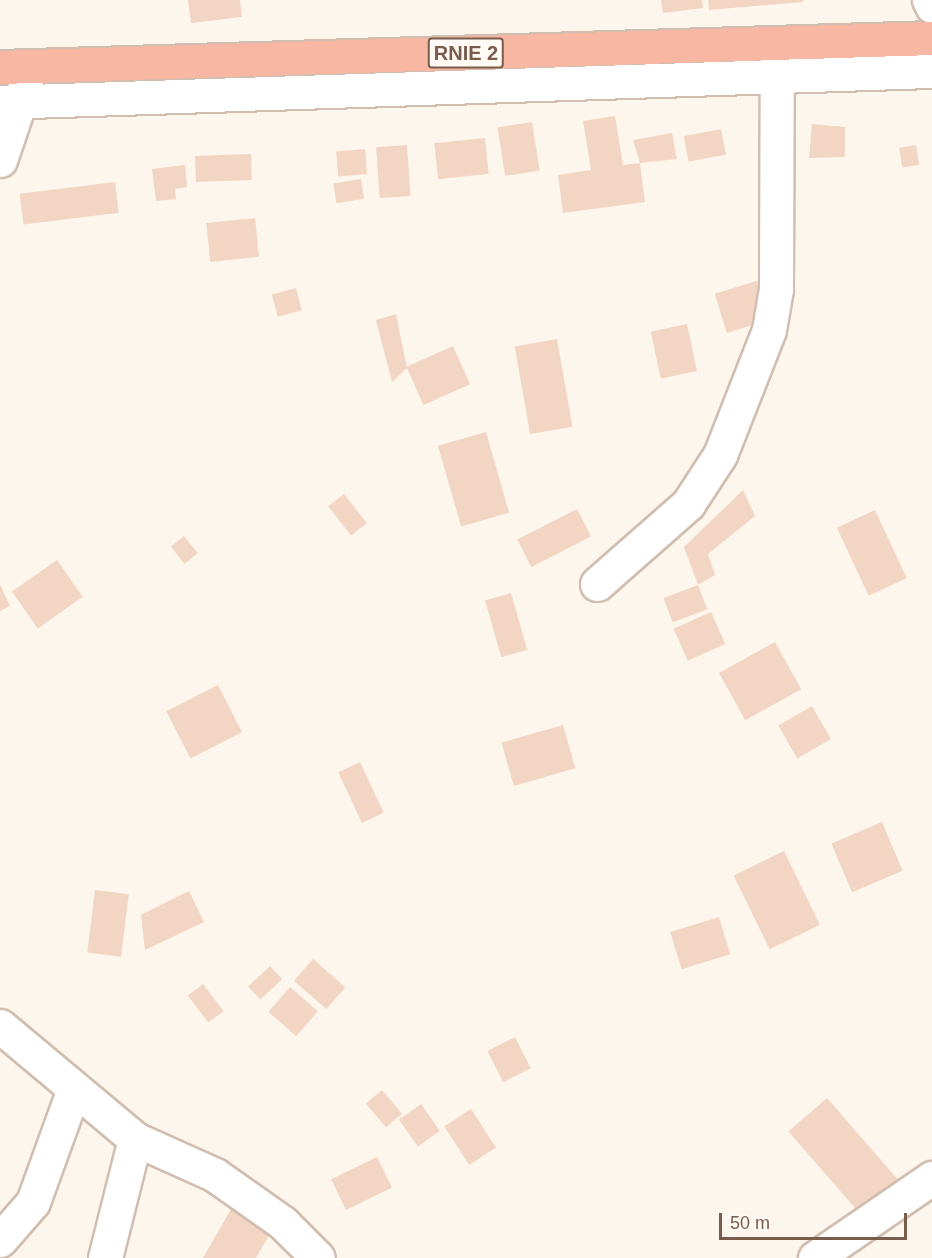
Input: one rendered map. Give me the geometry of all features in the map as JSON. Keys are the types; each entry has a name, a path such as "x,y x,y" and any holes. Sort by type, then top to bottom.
{"highway":[{"name":"RNIE 2","path":"15,67 932,38"}],"street":[{"path":"929,0 932,6"},
{"path":"597,584 688,504 720,455 769,330 776,289 777,43"},
{"path":"0,160 15,67"},
{"path":"10,102 932,71"},
{"path":"0,1026 135,1139 216,1175 283,1223 318,1258"},
{"path":"0,1240 33,1202 74,1089"},
{"path":"105,1258 135,1139"},
{"path":"815,1258 932,1178"}],"building":[{"path":"188,0 240,0 242,17 191,23"},
{"path":"661,0 702,0 703,8 663,13"},
{"path":"708,0 803,0 803,2 709,10"},
{"path":"615,116 623,165 640,163 645,202 563,213 558,175 591,170 583,121"},
{"path":"532,122 540,170 505,176 497,127"},
{"path":"812,124 845,127 845,157 809,158"},
{"path":"721,129 726,155 689,162 684,136"},
{"path":"672,133 677,159 640,163 633,140"},
{"path":"485,138 489,174 438,179 434,143"},
{"path":"407,145 411,196 380,198 376,147"},
{"path":"916,145 919,165 902,167 899,148"},
{"path":"365,149 367,174 338,176 336,152"},
{"path":"251,154 252,180 196,182 195,156"},
{"path":"185,165 187,187 175,189 176,199 156,201 152,169"},
{"path":"361,179 364,199 336,203 333,183"},
{"path":"115,182 119,213 23,224 20,194"},
{"path":"255,218 259,257 210,262 206,223"},
{"path":"776,275 788,314 727,333 715,294"},
{"path":"296,288 302,310 278,317 272,294"},
{"path":"396,314 407,368 392,382 376,320"},
{"path":"687,324 697,371 661,379 651,332"},
{"path":"557,339 572,427 530,434 515,346"},
{"path":"453,346 470,384 423,405 406,367"},
{"path":"486,432 509,513 461,527 438,446"},
{"path":"743,490 755,516 708,554 715,575 698,585 684,547"},
{"path":"344,494 367,523 351,535 328,506"},
{"path":"577,509 591,537 531,567 517,539"},
{"path":"875,510 907,578 869,596 837,528"},
{"path":"184,536 198,553 185,564 171,547"},
{"path":"57,560 83,597 38,628 12,592"},
{"path":"0,584 10,606 0,611"},
{"path":"698,585 707,609 673,623 663,598"},
{"path":"511,593 527,650 501,657 485,600"},
{"path":"711,612 725,644 688,661 674,629"},
{"path":"775,642 801,689 745,720 719,673"},
{"path":"218,685 242,732 190,759 166,711"},
{"path":"812,706 831,739 797,758 778,726"},
{"path":"563,725 575,768 514,786 501,743"},
{"path":"360,762 384,813 362,823 338,772"},
{"path":"882,822 903,871 852,892 831,843"},
{"path":"784,851 820,925 770,949 734,876"},
{"path":"95,890 129,894 121,957 87,953"},
{"path":"189,891 204,922 145,950 141,915"},
{"path":"719,917 730,954 682,969 670,932"},
{"path":"313,959 345,987 326,1009 294,981"},
{"path":"270,966 282,979 260,1000 248,986"},
{"path":"203,984 223,1011 208,1023 188,995"},
{"path":"290,987 318,1011 296,1036 268,1012"},
{"path":"515,1037 531,1068 503,1082 487,1051"},
{"path":"382,1090 402,1114 386,1127 366,1103"},
{"path":"827,1098 900,1182 861,1215 789,1131"},
{"path":"421,1104 440,1131 418,1147 399,1119"},
{"path":"471,1109 496,1148 469,1165 444,1126"},
{"path":"377,1157 392,1188 346,1210 331,1179"},
{"path":"235,1202 275,1225 256,1258 203,1258"}]}
